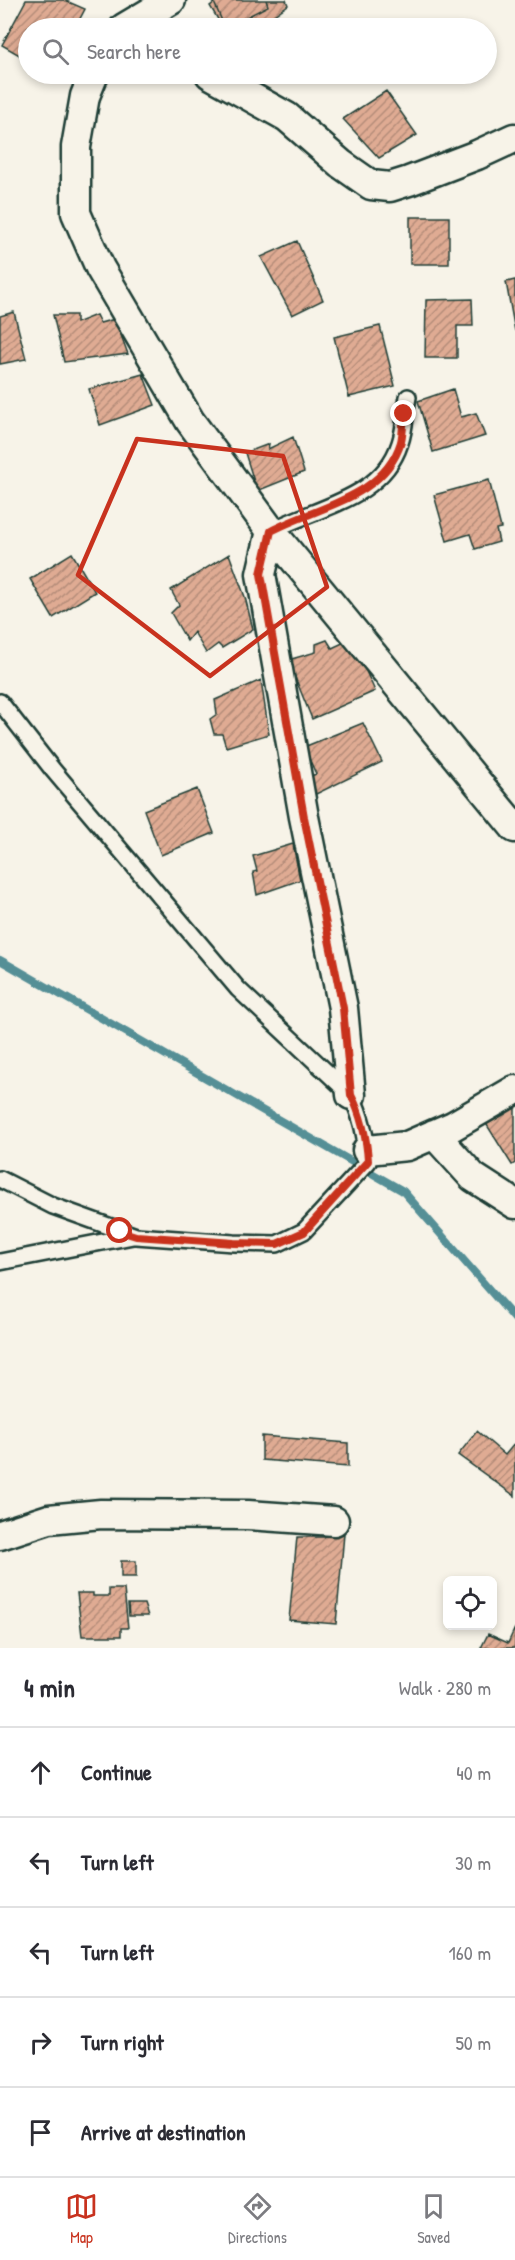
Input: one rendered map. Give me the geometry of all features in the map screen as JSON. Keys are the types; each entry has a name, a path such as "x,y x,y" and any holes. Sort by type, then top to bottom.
{"street":[{"path":"141,18 171,0"},
{"path":"90,84 85,96 76,147 76,213 100,268 190,421 271,531 515,828"},
{"path":"228,84 287,117 341,164 371,185 390,187 409,181 514,138"},
{"path":"271,531 261,574 304,817 343,1008 351,1095"},
{"path":"367,1150 406,1146 453,1126 515,1090"},
{"path":"434,1134 473,1177 515,1204"},
{"path":"0,1535 49,1519 100,1514 248,1515 334,1521"}],"lane":[{"path":"271,531 341,502 384,472 395,456 401,440 408,397"},
{"path":"0,702 53,770 238,989 351,1095 356,1105 368,1161 304,1232 277,1244 136,1236 0,1262"},
{"path":"0,1179 53,1206 136,1236"}],"highlighted area":[{"path":"137,439 283,456 327,587 210,676 78,575"}],"building":[{"path":"26,0 64,0 85,9 80,18 18,18 18,54 2,45"},
{"path":"213,0 266,0 268,6 245,18 221,18"},
{"path":"218,0 286,0 288,5 270,18 217,18 210,6"},
{"path":"386,91 417,135 379,158 343,119"},
{"path":"410,217 449,217 449,264 410,264"},
{"path":"297,241 323,300 292,315 261,257"},
{"path":"515,280 515,331 506,282"},
{"path":"472,299 473,326 457,326 457,358 425,358 426,300"},
{"path":"14,312 26,359 0,364 0,316"},
{"path":"53,315 76,315 76,323 96,315 100,323 115,319 128,354 64,362"},
{"path":"380,326 395,386 349,397 334,337"},
{"path":"143,374 155,405 100,425 89,389"},
{"path":"453,389 461,417 476,413 485,436 433,452 418,401"},
{"path":"293,437 304,472 257,491 245,453 269,444 268,449"},
{"path":"489,480 501,528 496,529 499,542 475,549 470,534 447,541 434,495"},
{"path":"72,553 95,592 53,618 30,579"},
{"path":"229,554 245,597 253,629 222,648 218,644 206,653 194,632 187,641 171,613 179,605 171,590"},
{"path":"327,640 332,648 347,641 355,656 359,656 375,691 312,719 288,660 316,652 316,644"},
{"path":"261,680 269,734 226,747 222,734 214,734 210,719 217,714 215,700"},
{"path":"363,723 382,762 316,794 308,777 316,774 304,747"},
{"path":"197,789 214,833 161,855 144,810"},
{"path":"293,844 300,880 257,895 253,872 257,871 253,856"},
{"path":"515,1101 515,1163 512,1165 485,1122"},
{"path":"477,1431 505,1455 515,1443 515,1496 458,1455"},
{"path":"262,1436 348,1443 348,1467 262,1460"},
{"path":"324,1533 344,1534 336,1624 289,1620 297,1537 324,1537"},
{"path":"121,1561 136,1561 136,1577 121,1577"},
{"path":"109,1589 124,1589 128,1628 121,1628 121,1636 82,1636 77,1593 109,1596"},
{"path":"128,1604 144,1604 148,1616 129,1616"},
{"path":"515,1628 515,1648 481,1648 488,1634 508,1643"}],"waterway":[{"path":"0,960 403,1191 515,1319"}],"route":[{"path":"120,1231 136,1236 277,1244 304,1232 368,1161 356,1105 351,1095 343,1008 304,817 261,574 271,531 333,506 357,493 384,472 395,456 401,440 404,414"}]}
